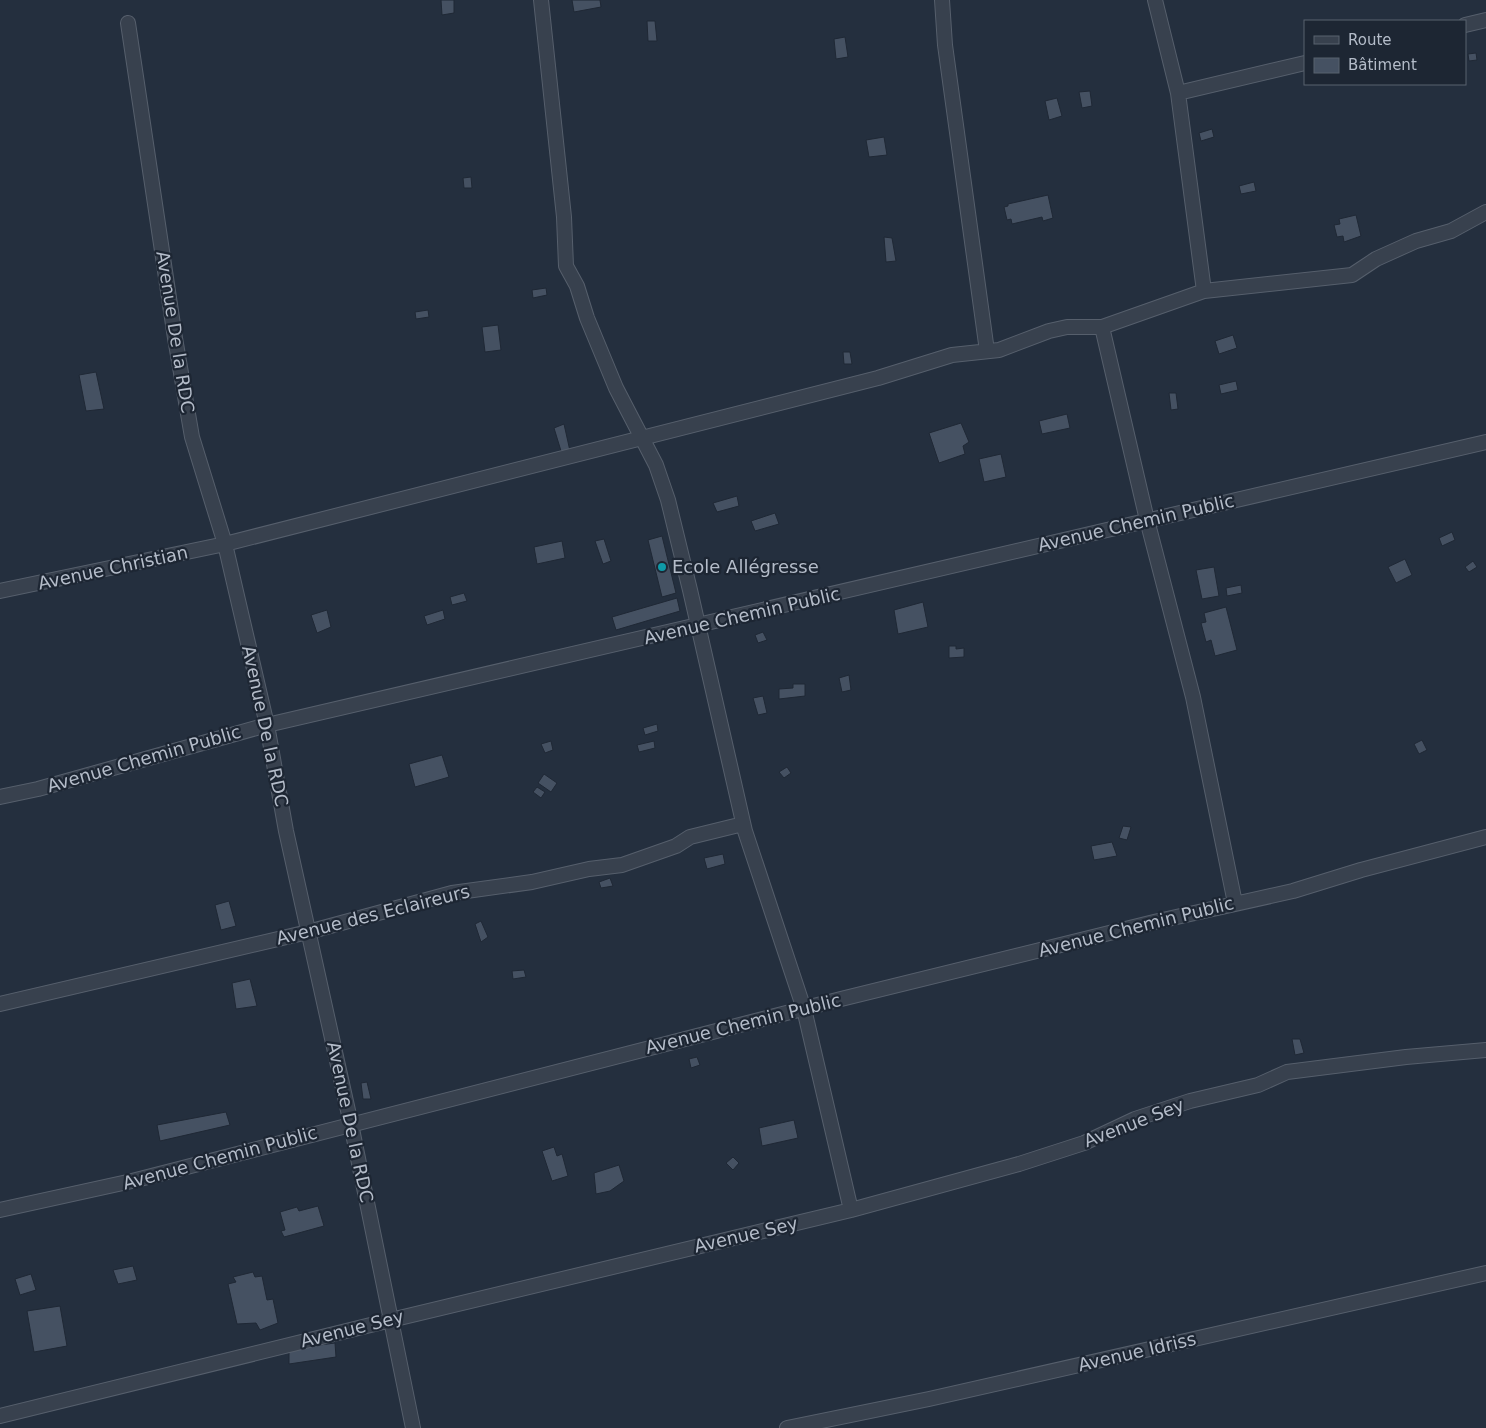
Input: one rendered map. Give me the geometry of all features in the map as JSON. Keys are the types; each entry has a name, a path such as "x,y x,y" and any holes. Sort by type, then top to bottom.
{"street":[{"path":"541,0 564,217 566,266 578,286 586,318 616,388 656,465 668,500 743,824 804,1009 852,1210"},
{"path":"942,0 945,45 987,351"},
{"path":"1155,0 1178,93 1204,291"},
{"path":"1466,25 1486,20"},
{"name":"Avenue De la RDC","path":"128,23 175,338 192,436 226,544 267,725 286,831 351,1124 413,1428"},
{"path":"1178,93 1304,63"},
{"name":"Avenue Christian","path":"0,591 226,544 644,439 878,378 952,355 1012,346 1049,330 1067,327 1102,327 1204,291 1352,275 1376,259 1416,241 1451,231 1486,212"},
{"path":"1102,327 1147,520 1193,697 1236,903"},
{"name":"Avenue Chemin Public","path":"0,797 38,789 267,725 698,627 1147,520 1486,442"},
{"name":"Avenue des Eclaireurs","path":"0,1004 308,932 452,893 532,882 589,869 622,865 676,846 690,837 743,824"},
{"name":"Avenue Chemin Public","path":"0,1210 132,1181 804,1009 1236,903 1293,891 1361,870 1486,837"},
{"name":"Avenue Sey","path":"0,1416 852,1210 1019,1164 1084,1143 1135,1119 1190,1101 1258,1085 1287,1072 1406,1057 1486,1050"},
{"name":"Avenue Idriss","path":"787,1428 939,1397 1486,1273"}],"building":[{"path":"441,0 454,0 454,13 442,15"},
{"path":"572,0 600,0 601,7 574,12"},
{"path":"647,21 655,21 657,41 648,41"},
{"path":"845,37 848,57 836,59 834,39"},
{"path":"1476,53 1477,60 1469,61 1468,54"},
{"path":"1090,91 1092,106 1082,108 1079,92"},
{"path":"1057,98 1062,116 1049,120 1045,101"},
{"path":"1212,129 1214,137 1201,141 1199,133"},
{"path":"884,137 887,155 869,157 866,140"},
{"path":"471,177 472,188 464,188 463,178"},
{"path":"1254,182 1256,191 1241,194 1239,186"},
{"path":"1048,195 1053,218 1043,221 1042,217 1012,224 1011,219 1007,220 1004,207 1008,206 1008,204"},
{"path":"1356,215 1361,236 1344,242 1343,236 1337,237 1334,225 1340,224 1339,219"},
{"path":"884,237 892,238 896,261 886,262"},
{"path":"546,288 547,295 533,298 532,290"},
{"path":"428,310 429,317 416,319 415,312"},
{"path":"498,325 501,350 485,352 482,327"},
{"path":"1233,335 1237,348 1219,354 1215,341"},
{"path":"843,352 850,352 852,364 844,364"},
{"path":"96,372 104,409 86,411 79,375"},
{"path":"1236,381 1238,390 1221,394 1219,385"},
{"path":"1169,393 1176,393 1178,409 1171,410"},
{"path":"1067,414 1070,428 1042,434 1039,421"},
{"path":"961,423 969,442 963,446 965,454 939,463 929,433"},
{"path":"564,424 570,451 561,451 554,428"},
{"path":"1001,454 1006,477 984,482 979,459"},
{"path":"737,496 739,506 717,512 713,503"},
{"path":"775,513 779,524 755,531 751,521"},
{"path":"1452,532 1455,540 1442,546 1439,538"},
{"name":"Ecole Allégresse","path":"662,536 676,593 662,597 648,540"},
{"path":"604,539 611,561 603,564 595,541"},
{"path":"562,541 565,558 537,564 534,547"},
{"path":"1405,559 1412,575 1396,583 1388,567"},
{"path":"1473,561 1477,567 1469,572 1465,567"},
{"path":"1214,567 1219,596 1202,599 1196,570"},
{"path":"1241,585 1242,593 1227,596 1226,588"},
{"path":"464,593 467,601 452,605 450,597"},
{"path":"677,598 680,611 616,630 612,617"},
{"path":"923,602 928,627 898,634 894,610"},
{"path":"1226,607 1237,650 1215,656 1211,640 1206,642 1201,623 1206,622 1204,613"},
{"path":"327,610 331,627 317,633 311,615"},
{"path":"443,610 445,619 427,625 424,616"},
{"path":"763,632 767,640 758,643 755,635"},
{"path":"949,646 956,646 956,649 964,648 964,657 949,658"},
{"path":"849,675 851,690 842,692 839,678"},
{"path":"793,684 805,684 805,696 779,699 779,689 793,688"},
{"path":"763,696 767,713 758,715 753,698"},
{"path":"657,724 658,731 645,735 643,728"},
{"path":"1422,740 1427,750 1419,754 1414,744"},
{"path":"551,741 553,750 545,753 541,744"},
{"path":"654,741 655,748 639,752 637,745"},
{"path":"442,755 449,777 415,787 409,764"},
{"path":"787,767 791,773 784,778 779,772"},
{"path":"544,774 557,783 551,792 538,783"},
{"path":"537,787 545,792 541,798 533,792"},
{"path":"1123,826 1131,827 1127,840 1119,838"},
{"path":"1112,842 1117,856 1094,860 1091,846"},
{"path":"723,854 725,864 707,869 704,858"},
{"path":"610,878 613,886 601,888 599,882"},
{"path":"229,901 236,926 221,930 215,905"},
{"path":"481,921 488,937 481,942 475,924"},
{"path":"524,970 526,977 513,979 512,971"},
{"path":"250,979 257,1006 236,1009 232,983"},
{"path":"1292,1039 1300,1039 1304,1053 1295,1055"},
{"path":"697,1057 700,1065 691,1068 689,1059"},
{"path":"367,1082 371,1099 363,1099 361,1083"},
{"path":"226,1112 230,1125 160,1141 157,1125"},
{"path":"794,1120 798,1138 762,1146 759,1128"},
{"path":"554,1147 557,1156 562,1154 568,1176 552,1181 542,1151"},
{"path":"733,1157 739,1163 733,1170 726,1163"},
{"path":"619,1165 624,1181 610,1191 596,1194 594,1173"},
{"path":"318,1206 324,1226 284,1237 281,1231 285,1230 280,1212 297,1207 299,1211"},
{"path":"133,1266 137,1280 118,1284 113,1270"},
{"path":"253,1272 255,1277 262,1276 267,1300 273,1299 278,1323 260,1330 256,1323 237,1324 228,1284 236,1282 233,1277"},
{"path":"31,1274 36,1290 20,1295 15,1279"},
{"path":"60,1306 67,1346 34,1352 27,1311"},
{"path":"335,1343 336,1357 289,1364 289,1349"}],"place":[{"name":"Ecole Allégresse","path":"662,567"}]}
